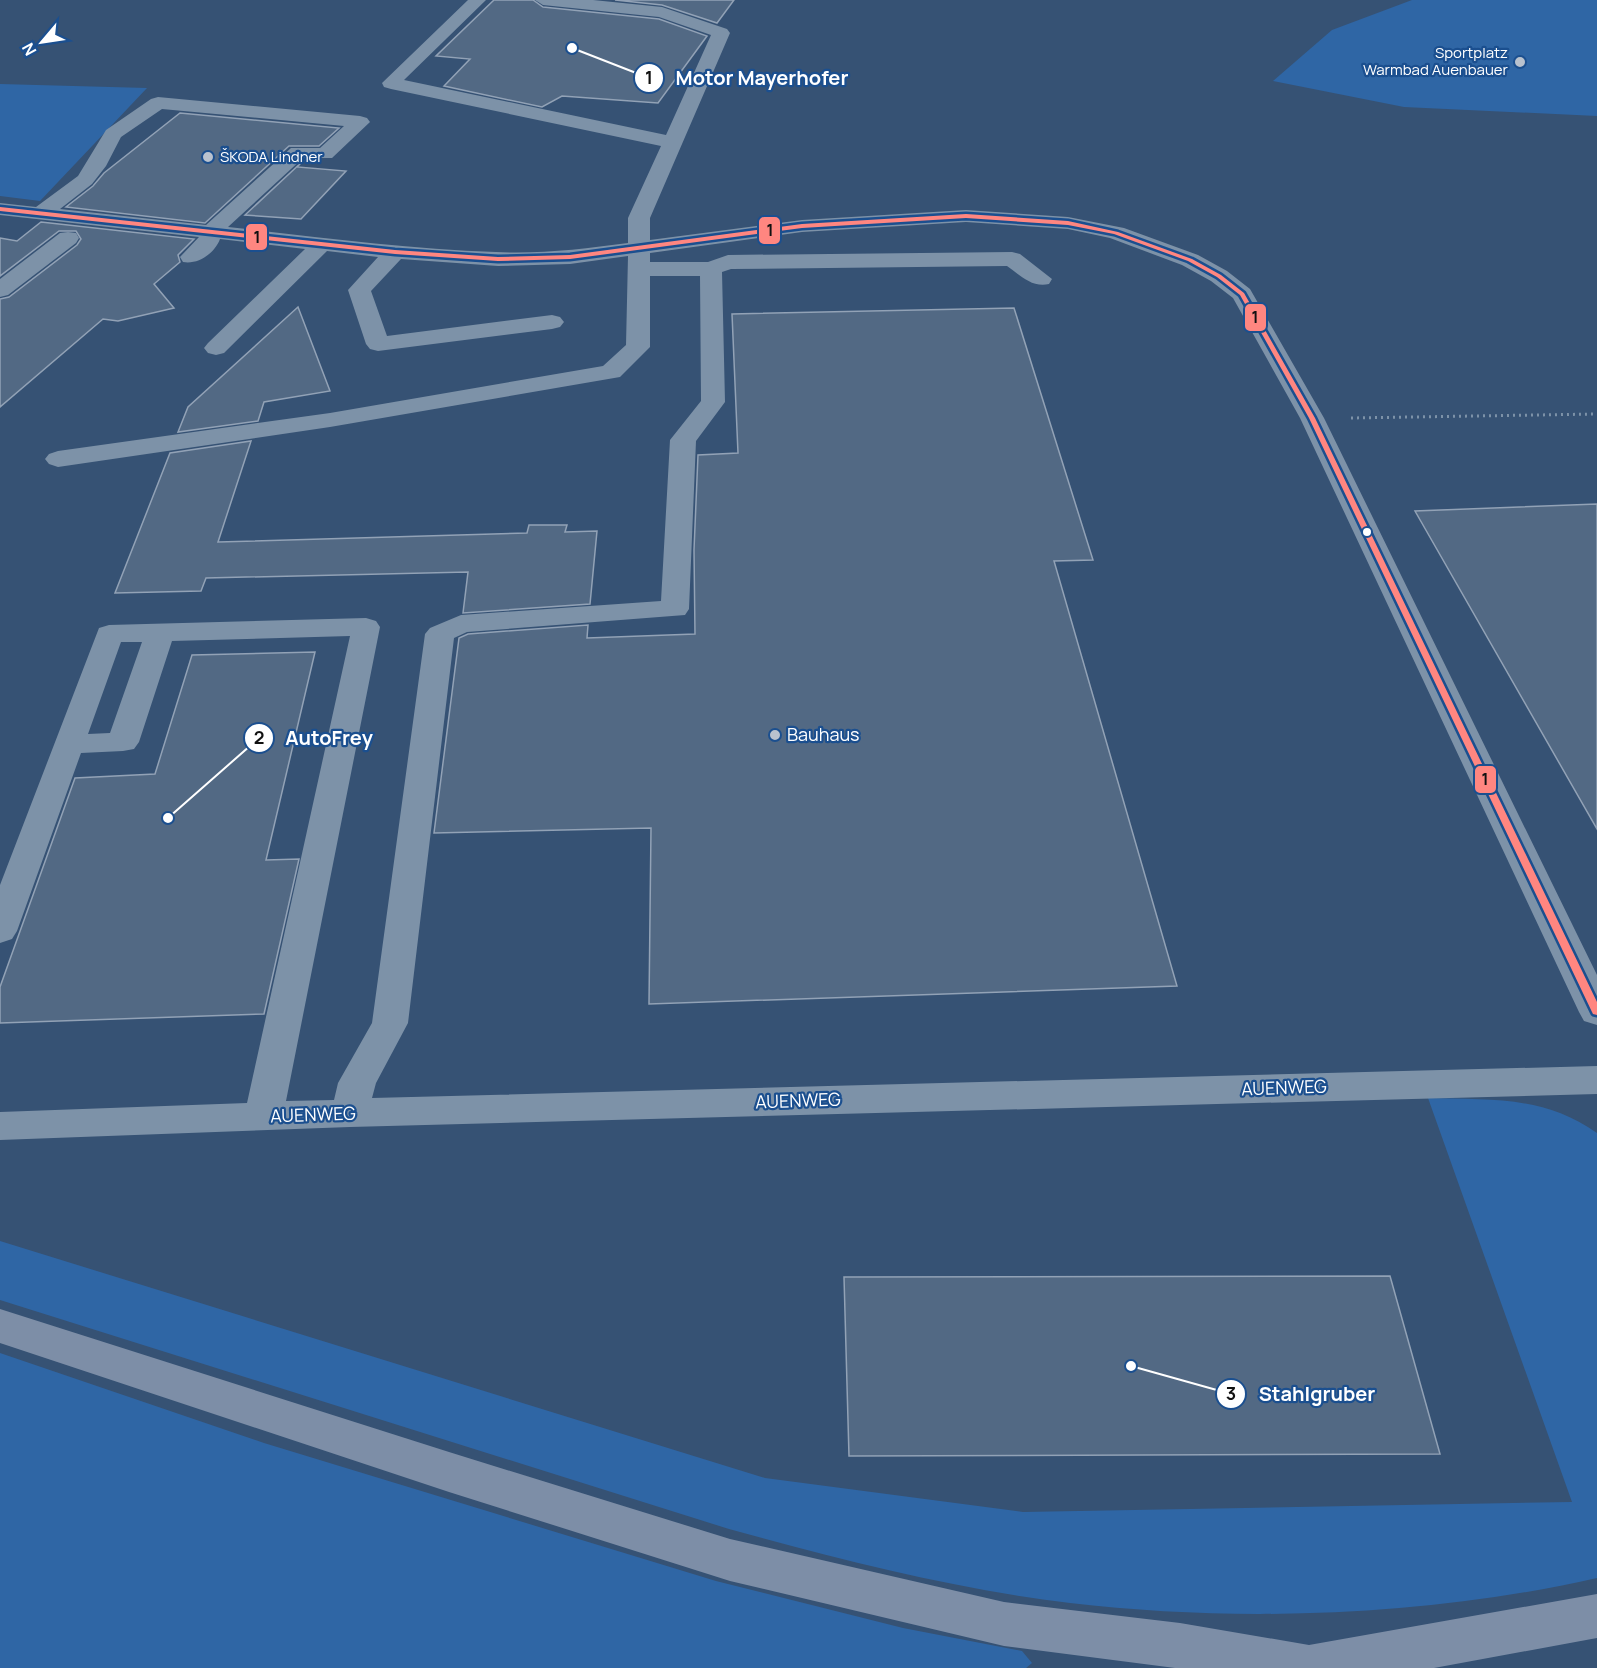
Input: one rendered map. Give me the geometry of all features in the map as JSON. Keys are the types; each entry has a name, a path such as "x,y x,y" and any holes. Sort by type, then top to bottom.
{"main road":[{"path":"0,1326 448,1472 730,1560 1004,1624 1180,1646 1310,1668 1597,1616"}],"street":[{"path":"478,0 391,84 672,142"},
{"path":"58,459 330,420 611,372 638,347 639,218 721,33 662,12 543,0"},
{"path":"37,224 85,180 96,166 113,134 158,103 360,122 325,154 298,152 210,233 209,242 191,257"},
{"path":"639,258 802,226 966,216 1068,223 1116,233 1190,260 1219,276 1242,294 1312,418 1597,1012"},
{"path":"4,223 210,233 465,258 639,258 711,269 728,262 1011,259 1041,279"},
{"path":"0,290 68,238 37,224"},
{"path":"216,348 322,244"},
{"path":"395,252 359,290 378,344 552,322"},
{"path":"350,1113 357,1083 390,1023 441,634 461,624 675,609 683,440 712,402 711,269"},
{"path":"0,931 109,634 366,627 263,1116"},
{"path":"69,744 123,742 159,633"},
{"name":"AUENWEG","path":"0,1126 350,1113 1597,1080"}],"path":[{"path":"1312,418 1597,414"}],"shaded area":[{"path":"1412,0 1597,0 1597,116 1404,107 1273,81 1332,30"},
{"path":"0,84 147,88 40,201 0,196"},
{"path":"1428,1098 1494,1100 1536,1106 1557,1112 1597,1133 1597,1578 1468,1601 1402,1608 1267,1614 1135,1609 1070,1603 984,1590 813,1552 729,1529 0,1300 0,1241 765,1478 1023,1512 1572,1502"},
{"path":"0,1353 264,1443 716,1581 903,1628 1022,1651 1032,1663 1026,1668 0,1668"}],"building":[{"path":"494,0 533,0 543,7 659,19 707,36 658,103 562,96 542,107 444,86 470,59 436,56"},
{"path":"615,0 734,0 717,23 662,5"},
{"name":"ŠKODA Lindner","path":"180,113 339,128 319,146 289,146 205,223 66,207 93,186 104,173"},
{"path":"304,160 297,167 346,171 301,219 245,215"},
{"path":"41,222 194,239 178,255 180,262 154,284 174,308 118,321 103,319 0,407 0,299 9,297 77,245 81,239 76,231 59,231 0,276 0,238 17,241"},
{"path":"298,307 330,391 264,402 258,421 178,432 188,407"},
{"name":"Bauhaus","path":"1014,308 1093,560 1054,561 1177,986 649,1004 651,828 434,833 459,638 468,634 588,625 587,638 695,634 694,550 698,455 738,453 732,314"},
{"path":"251,441 218,542 527,533 529,525 567,525 565,532 597,531 590,604 463,613 468,572 206,578 201,591 115,593 170,453"},
{"path":"1597,504 1597,829 1415,511"},
{"path":"315,652 266,860 299,859 264,1014 0,1023 0,987 75,778 155,774 192,655"},
{"path":"1390,1276 1440,1454 849,1456 844,1277"}],"transit line":[{"name":"1","path":"0,209 395,252 498,259 570,257 802,226 966,216 1068,223 1116,233 1190,260 1219,276 1242,294 1312,418 1597,1012"}],"place":[{"name":"Motor Mayerhofer","path":"572,48"},
{"name":"Sportplatz Warmbad Auenbauer","path":"1520,62"},
{"name":"ŠKODA Lindner","path":"208,157"},
{"name":"Bauhaus","path":"775,735"},
{"name":"AutoFrey","path":"168,818"},
{"name":"Stahlgruber","path":"1131,1366"}]}
